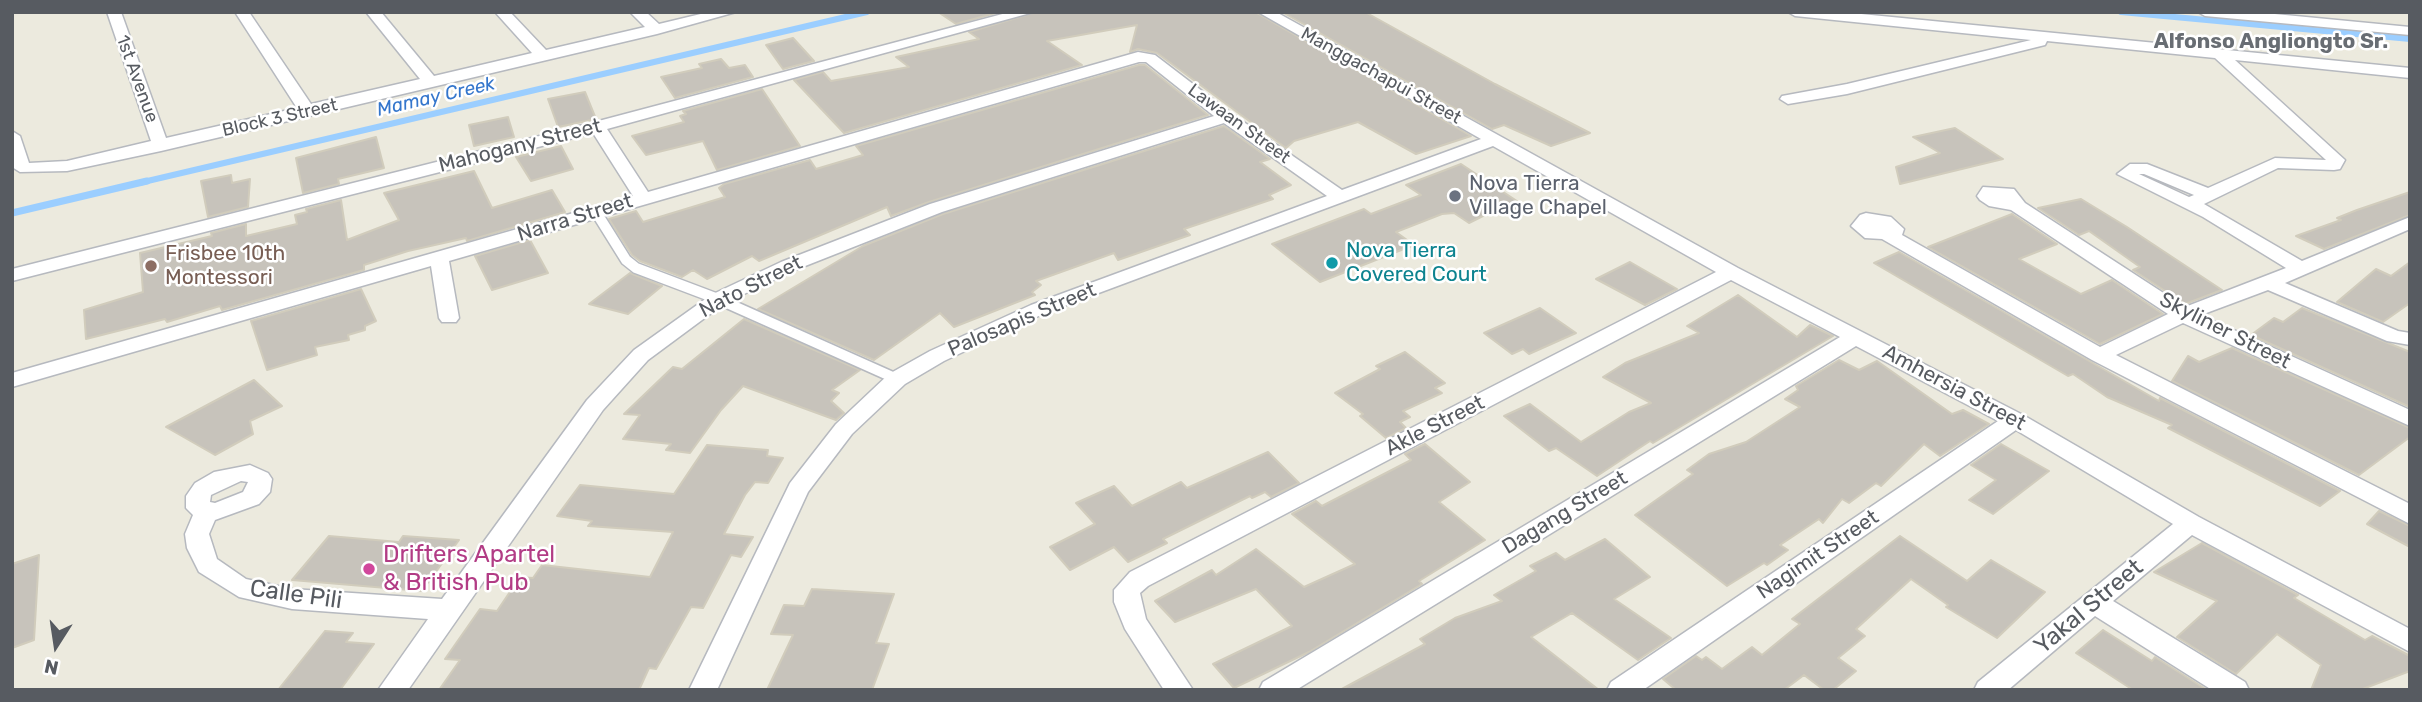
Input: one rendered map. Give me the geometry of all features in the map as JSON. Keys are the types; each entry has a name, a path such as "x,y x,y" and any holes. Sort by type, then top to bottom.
{"street":[{"name":"1st Avenue","path":"114,12 162,146"},
{"path":"242,12 307,111"},
{"path":"373,12 432,84"},
{"path":"502,12 544,57"},
{"path":"637,12 657,30"},
{"name":"Block 3 Street","path":"12,136 19,164 34,170 67,166 432,84 729,12"},
{"name":"Mahogany Street","path":"12,275 597,127 1027,12"},
{"name":"Manggachapui Street","path":"1265,12 1497,139"},
{"path":"1795,12 2410,73"},
{"path":"2205,12 2409,32"},
{"path":"2380,12 2409,32"},
{"path":"1788,99 1847,89 2059,37"},
{"path":"2189,204 2207,194 2243,181 2275,163 2324,165 2334,164 2336,160 2218,53"},
{"name":"Lawaan Street","path":"1138,57 1150,58 1226,117 1339,196"},
{"name":"Narra Street","path":"12,380 1138,57"},
{"name":"Nato Street","path":"392,690 595,405 641,355 718,299 788,266 936,208 1226,117"},
{"path":"597,127 643,198"},
{"name":"Palosapis Street","path":"704,690 798,489 844,429 897,379 947,351 1038,309 1497,139"},
{"name":"Amhersia Street","path":"1497,139 1731,272 2015,420 2190,523 2410,642"},
{"path":"2207,194 2147,169 2136,168 2126,174 2189,204 2300,268"},
{"name":"Skyliner Street","path":"2014,204 2183,315 2410,419"},
{"path":"2099,355 2183,315 2268,283 2410,222"},
{"path":"1889,236 2099,355 2410,515"},
{"path":"439,259 449,317"},
{"name":"Akle Street","path":"1179,690 1135,622 1127,602 1127,590 1139,579 1731,272"},
{"path":"2268,283 2394,337 2410,339"},
{"name":"Dagang Street","path":"1273,690 1857,336"},
{"name":"Nagimit Street","path":"1621,690 2015,420"},
{"name":"Calle Pili","path":"207,512 197,534 199,548 208,565 239,587 292,599 449,610"},
{"name":"Yakal Street","path":"1988,690 2190,523"},
{"path":"2095,603 2235,690"}],"lane":[{"path":"596,212 630,264 718,299 897,379"}],"building":[{"path":"938,12 999,12 956,24"},
{"path":"1036,12 1255,12 1471,136 1416,154 1358,122 1294,141 1286,148 1157,53 1138,49 1130,52 1137,25 1047,41 1082,65 844,133 794,80 823,72 831,81 909,67 896,57 979,39 969,32"},
{"path":"1282,12 1365,12 1590,133 1551,146 1504,125 1492,129"},
{"path":"793,38 814,61 783,69 766,45"},
{"path":"721,59 729,68 745,65 753,77 675,98 661,77 702,68 699,64"},
{"path":"1145,65 1208,115 891,216 887,207 759,261 752,256 707,279 693,270 682,277 640,261 632,255 609,219 636,211 643,222 725,197 719,188 724,184 810,160 816,169 863,155 856,146"},
{"path":"762,89 800,146 717,170 703,141 646,155 632,136 684,122 680,116 686,114 683,111"},
{"path":"585,92 596,119 558,127 548,99"},
{"path":"508,117 514,137 474,146 469,125"},
{"path":"1224,126 1270,159 1260,162 1291,185 1269,195 1273,199 1184,229 1190,235 1118,260 1114,253 1036,281 1041,285 1032,292 1035,295 954,327 940,313 874,360 758,309 863,246 943,214"},
{"path":"1955,128 2003,159 1900,184 1896,167 1940,153 1913,137"},
{"path":"376,137 384,168 338,179 339,184 303,193 296,158"},
{"path":"561,146 573,169 531,181 516,157"},
{"path":"1461,164 1529,209 1495,210 1469,223 1454,213 1442,214 1396,232 1414,245 1320,282 1272,244 1364,209 1371,214 1421,195 1406,185"},
{"path":"474,171 492,208 552,190 565,212 467,241 466,238 408,251 364,265 364,270 222,310 220,306 167,322 165,319 86,339 84,310 143,292 140,253 212,236 211,233 246,224 246,236 297,224 295,215 307,212 306,209 341,200 347,240 399,220 384,193"},
{"path":"231,175 232,183 250,179 248,207 208,217 201,181"},
{"path":"2410,192 2410,215 2324,249 2296,236 2341,220 2337,218 2357,210"},
{"path":"2081,199 2222,290 2185,304 2133,270 2140,267 2089,231 2079,235 2038,208"},
{"path":"2012,214 2057,244 2019,259 2081,294 2112,280 2163,314 2100,344 1928,247"},
{"path":"530,240 548,273 492,290 475,256"},
{"path":"1899,252 2159,401 2160,398 2340,491 2320,506 2168,428 2172,425 2107,397 2073,374 2068,376 1874,263"},
{"path":"1630,262 1677,289 1645,305 1596,279"},
{"path":"2410,262 2410,303 2383,322 2337,302 2376,269 2391,276"},
{"path":"630,273 662,286 628,314 589,304"},
{"path":"361,289 376,321 365,326 365,330 348,335 349,340 315,347 317,355 267,370 251,321"},
{"path":"1738,295 1797,337 1810,325 1833,336 1653,443 1650,441 1597,476 1556,448 1549,451 1504,416 1530,404 1581,442 1629,412 1651,403 1603,377 1625,363 1699,333 1687,326"},
{"path":"1540,308 1576,333 1529,354 1523,349 1512,354 1484,333"},
{"path":"2302,308 2410,352 2410,407 2251,335 2274,318 2283,322"},
{"path":"744,319 860,370 832,390 839,393 831,401 844,413 836,420 743,386 721,410 690,453 666,450 671,444 623,439 640,415 624,414 673,367 682,369"},
{"path":"2232,348 2410,428 2410,437 2359,475 2172,381 2188,356 2199,362"},
{"path":"1405,352 1445,383 1435,388 1442,393 1403,411 1410,417 1400,422 1406,428 1386,438 1360,416 1363,414 1335,393 1380,369 1376,366"},
{"path":"1839,360 1859,370 1877,361 1952,414 1963,410 1989,424 1940,456 1924,444 1881,486 1876,483 1849,503 1842,499 1823,523 1819,519 1780,545 1788,550 1767,565 1764,563 1727,586 1635,515 1693,474 1687,470 1709,454 1746,442 1800,407 1785,399 1798,390 1796,386"},
{"path":"254,380 282,406 250,421 253,434 215,455 166,427"},
{"path":"1425,444 1470,482 1439,502 1485,540 1419,581 1422,584 1309,652 1234,688 1213,664 1292,626 1256,589 1175,622 1155,601 1212,570 1216,575 1256,549 1304,587 1355,564 1292,514 1316,501 1322,506 1411,460 1405,454"},
{"path":"2001,444 2049,471 1993,514 1969,500 1996,480 1971,465"},
{"path":"707,445 768,450 767,456 783,458 768,483 755,482 724,534 753,537 741,557 731,555 703,608 691,607 656,669 649,668 639,690 439,690 460,660 445,659 480,609 497,611 520,577 533,578 542,565 650,577 673,532 588,526 592,521 557,516 580,485 674,494"},
{"path":"1268,452 1299,483 1271,497 1265,492 1252,498 1250,496 1163,539 1167,543 1128,562 1114,547 1070,570 1050,547 1095,524 1076,503 1114,486 1132,506 1181,482 1187,488"},
{"path":"2379,511 2410,526 2410,547 2367,524"},
{"name":"Drifters Apartel & British Pub","path":"329,536 399,542 403,536 459,540 422,591 292,580"},
{"path":"1900,536 1967,581 1991,560 2045,592 1997,638 1946,607 1948,605 1911,579 1856,629 1865,636 1838,658 1856,671 1833,690 1824,690 1804,675 1784,690 1676,690 1663,679 1696,656 1702,660 1706,657 1722,669 1752,647 1762,655 1800,624 1792,619"},
{"path":"1605,539 1650,577 1614,599 1671,638 1638,660 1572,613 1531,637 1599,690 1340,690 1425,644 1420,639 1455,618 1502,601 1494,595 1536,571 1530,566 1556,553 1565,560"},
{"path":"2202,543 2298,595 2294,598 2365,640 2372,636 2410,656 2410,671 2360,690 2311,690 2321,665 2277,634 2236,674 2177,637 2217,601 2154,572"},
{"path":"39,555 34,640 12,648 12,564"},
{"path":"812,589 894,594 876,643 889,644 872,690 767,690 793,635 771,634 784,605 804,606"},
{"path":"2103,630 2152,661 2155,657 2207,690 2133,690 2076,653"},
{"path":"325,631 353,633 346,642 374,644 340,690 278,690"}],"waterway":[{"name":"Mamay Creek","path":"139,183 867,12"},
{"name":"Mamay Creek","path":"2121,12 2410,39"},
{"name":"Mamay Creek","path":"12,213 147,181"}],"place":[{"name":"Nova Tierra Village Chapel","path":"1455,196"},
{"name":"Nova Tierra Covered Court","path":"1332,263"},
{"name":"Frisbee 10th Montessori","path":"151,266"},
{"name":"Drifters Apartel & British Pub","path":"369,569"}],"district":[{"name":"Alfonso Angliongto Sr.","path":"2271,42"}]}
